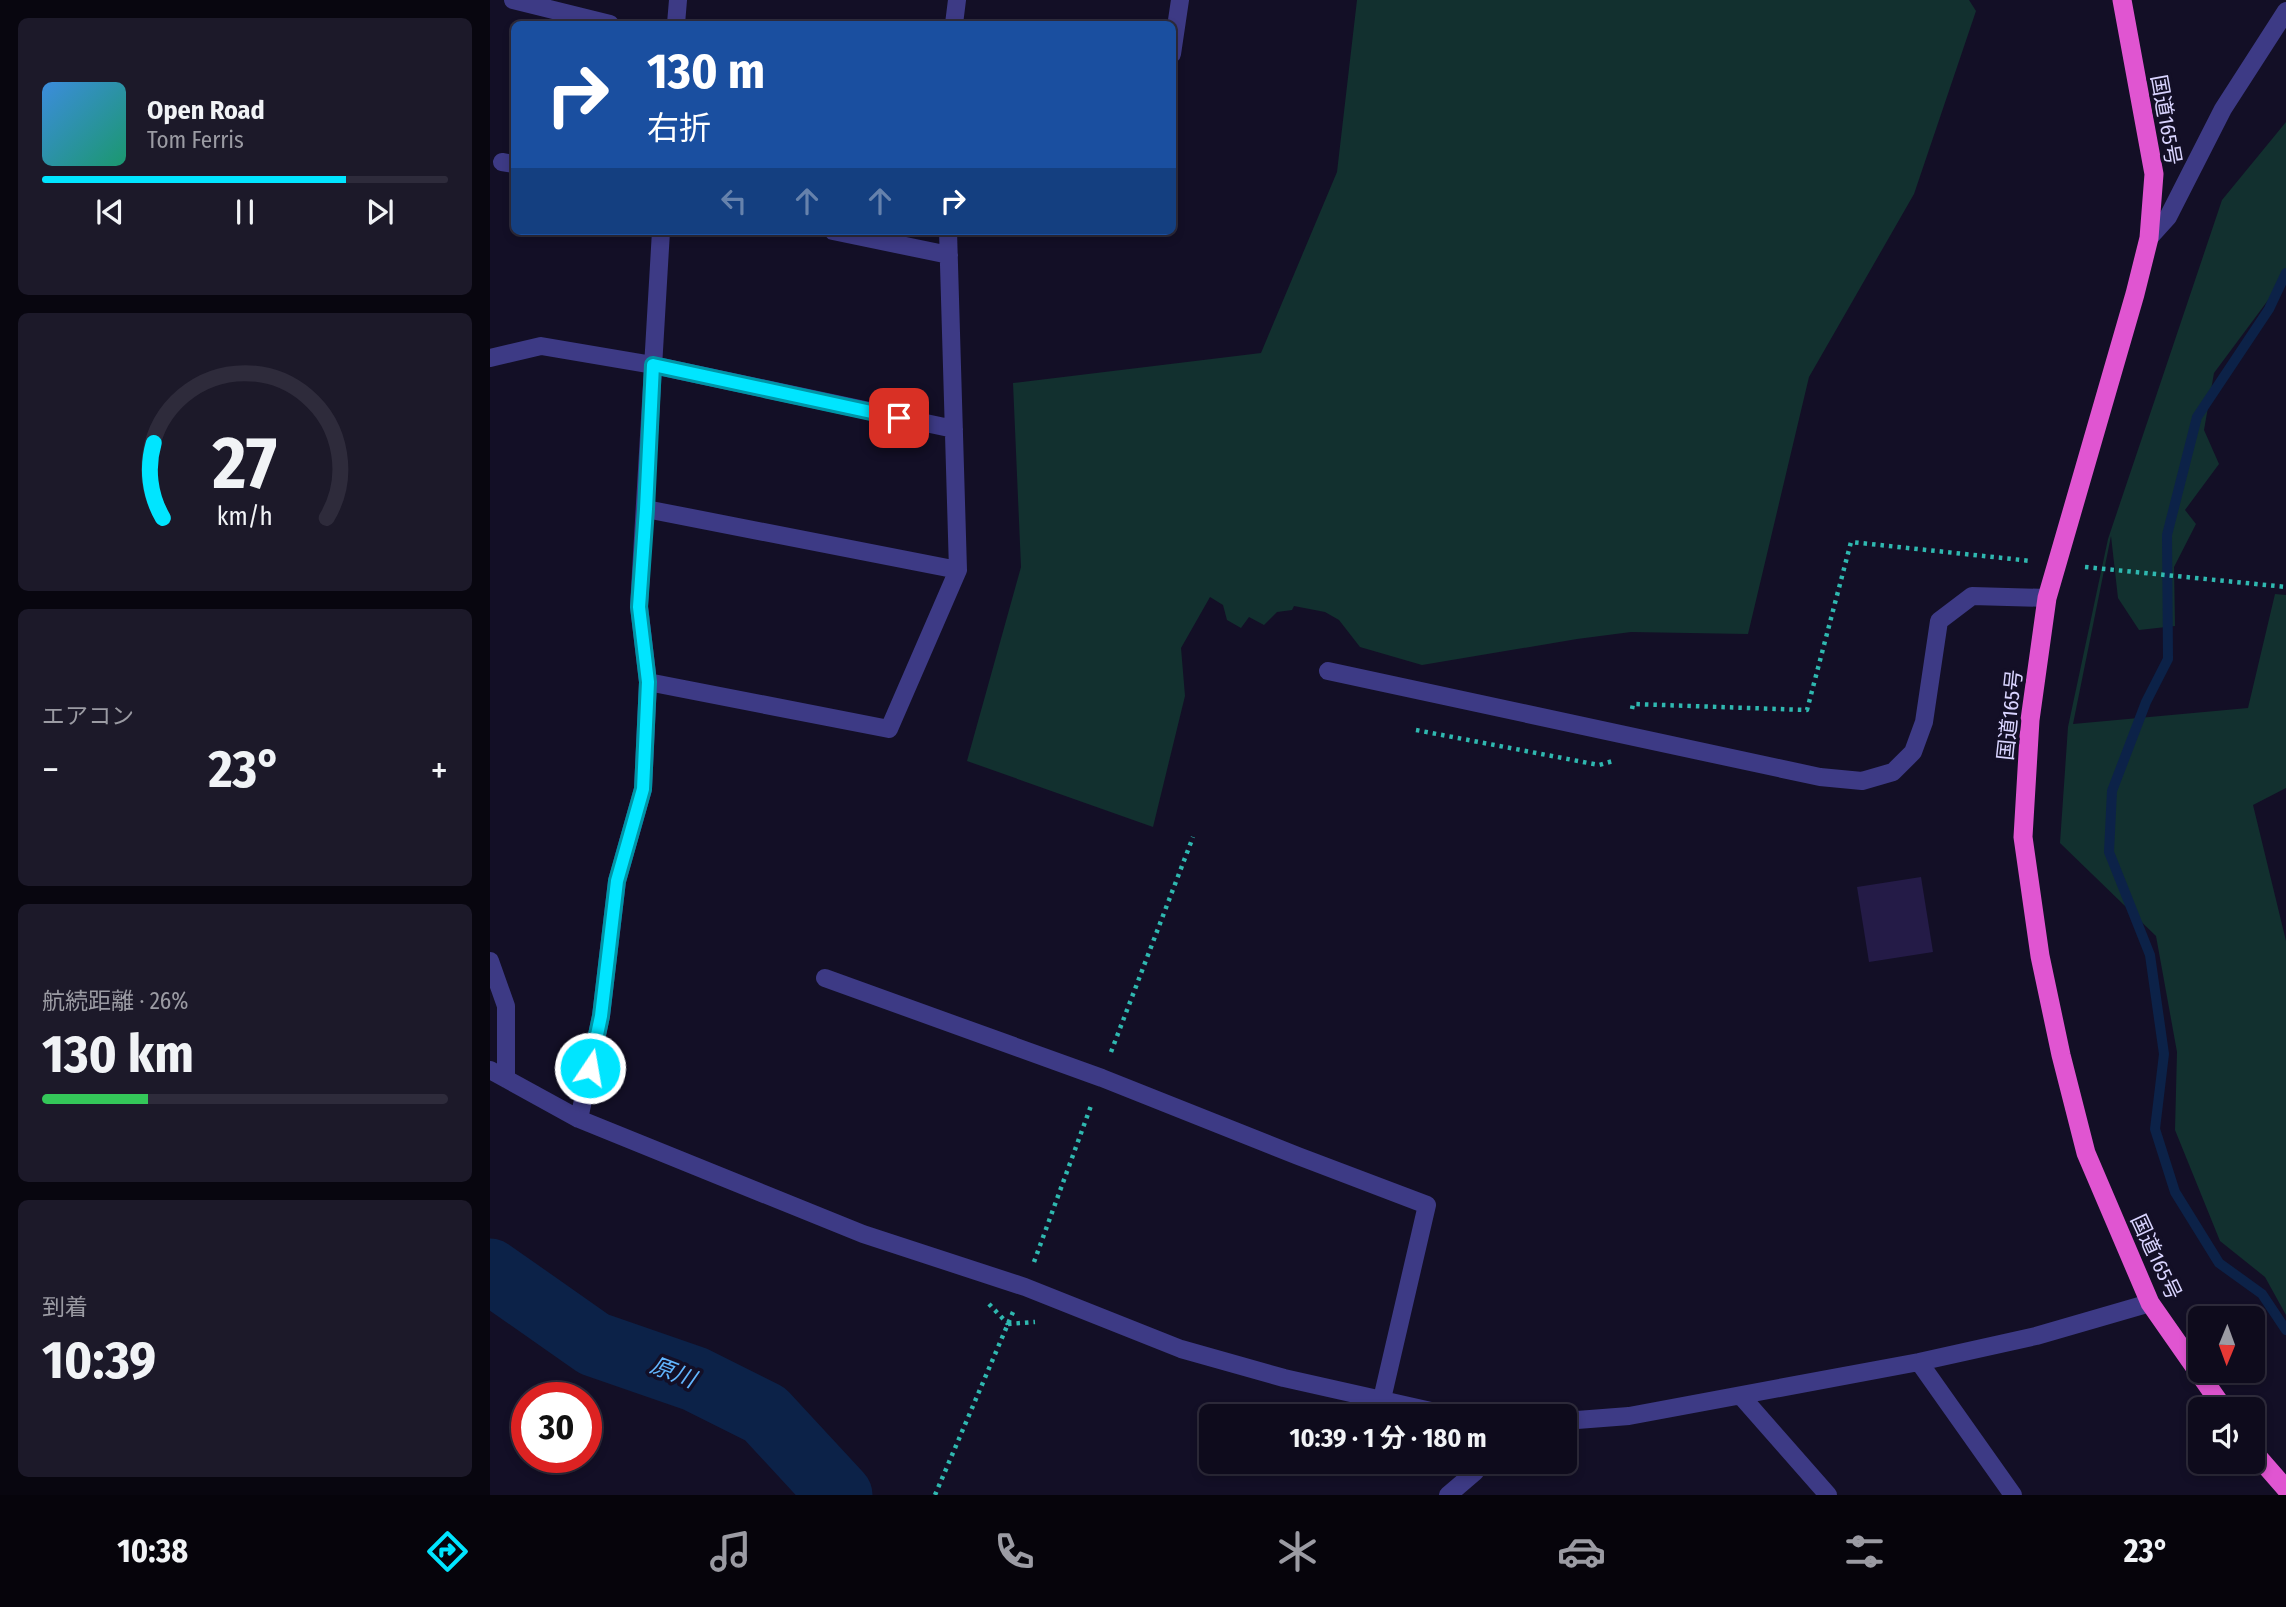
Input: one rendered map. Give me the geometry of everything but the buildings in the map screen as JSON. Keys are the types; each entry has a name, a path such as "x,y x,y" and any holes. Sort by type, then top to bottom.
{"highway":[{"name":"国道165号","path":"2122,0 2154,174 2149,239 2047,598 2030,720 2023,837 2040,956 2086,1153 2150,1303 2216,1397"},
{"path":"2265,1465 2286,1489"}],"street":[{"path":"513,0 598,21"},
{"path":"676,21 678,0"},
{"path":"954,21 957,0"},
{"path":"1176,27 1180,0"},
{"path":"2149,239 2168,217 2223,108 2286,11"},
{"path":"579,1119 601,1016 617,881 643,789 648,682 639,607 661,235"},
{"path":"852,235 949,255"},
{"path":"648,682 889,729 958,570 948,235"},
{"path":"490,358 541,346 653,365 954,429"},
{"path":"646,509 958,570"},
{"path":"1328,671 1820,777 1862,781 1893,772 1913,752 1924,722 1939,621 1972,596 2047,598"},
{"path":"490,961 506,1006 498,1075 579,1119 863,1234 1025,1287 1181,1349 1284,1378 1403,1404"},
{"path":"825,978 1102,1078 1427,1205 1382,1399"},
{"path":"1577,1420 1629,1416 1919,1362 2036,1336 2150,1303"},
{"path":"1919,1362 2013,1495"},
{"path":"1741,1396 1828,1495"},
{"path":"1448,1495 1473,1474"}],"path":[{"path":"1630,715 1633,704 1807,710 1851,542 2044,562"},
{"path":"2072,565 2286,587"},
{"path":"1416,730 1599,765 1618,760"},
{"path":"935,1495 1008,1324"}],"green space":[{"path":"1357,0 1969,0 1976,11 1914,194 1809,377 1748,634 1631,632 1422,665 1360,647 1339,620 1325,612 1294,606 1292,610 1277,612 1264,625 1249,617 1241,628 1227,620 1223,605 1210,597 1181,648 1185,696 1153,827 967,761 1021,567 1013,383 1261,353 1337,172"},
{"path":"2286,122 2286,276 2214,373 2204,430 2219,464 2185,510 2196,524 2174,567 2175,626 2139,630 2118,598 2111,536 2073,724 2248,708 2275,594 2286,595 2286,788 2253,805 2286,941 2286,1315 2265,1277 2220,1241 2175,1130 2177,1052 2156,936 2060,843 2068,727 2108,539 2222,200"}],"waterway":[{"path":"2286,273 2269,309 2197,417 2167,535 2168,659 2146,702 2112,791 2109,852 2150,955 2164,1054 2155,1129 2175,1192 2219,1263 2262,1294 2286,1330"},
{"name":"原川","path":"490,1271 594,1344 695,1379 765,1414 840,1495"}],"route":[{"path":"590,1068 601,1016 617,881 643,789 648,682 639,607 653,365 899,418"}]}
